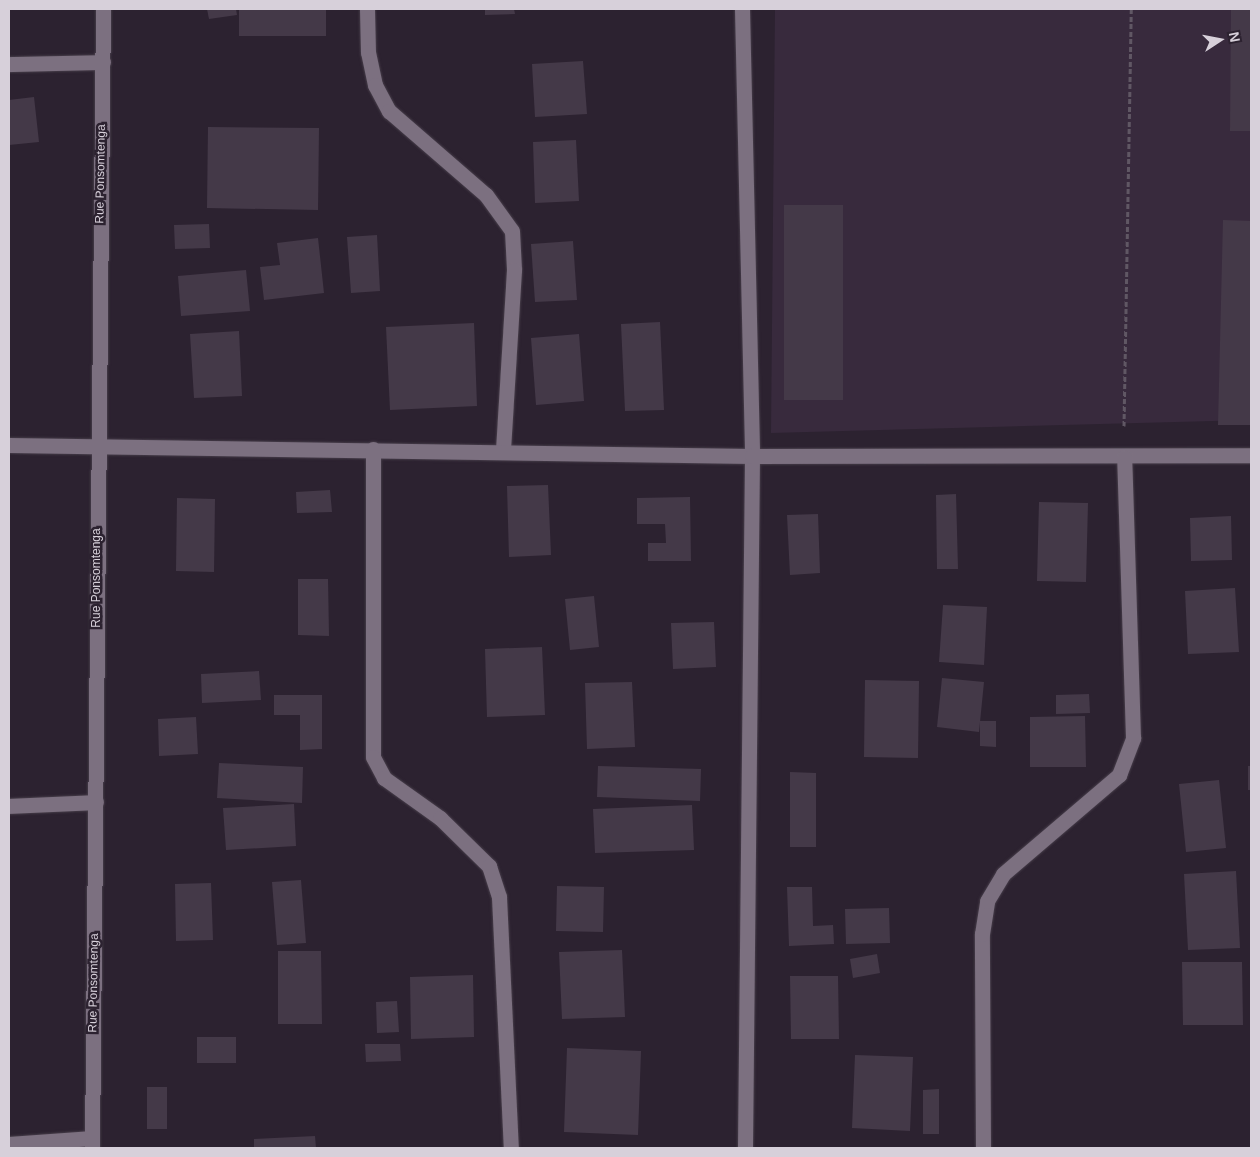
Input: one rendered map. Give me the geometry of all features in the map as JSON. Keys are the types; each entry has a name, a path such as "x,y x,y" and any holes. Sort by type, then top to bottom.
{"street":[{"name":"Rue Ponsomtenga","path":"92,1143 103,9"},
{"path":"366,9 375,85 388,112 486,195 512,231 514,270 503,451"},
{"path":"742,9 752,456 745,1148"},
{"path":"9,64 103,62"},
{"path":"9,445 98,444 752,456 1124,457 1251,455"},
{"path":"373,449 373,757 384,778 440,818 489,866 499,897 511,1148"},
{"path":"983,1148 982,934 987,901 1003,874 1119,775 1133,738 1124,457"},
{"path":"9,806 96,802"},
{"path":"9,1144 92,1143"}],"path":[{"path":"1124,457 1131,9"}],"shaded area":[{"path":"775,9 1251,9 1251,420 771,433"}],"building":[{"path":"207,9 236,9 237,15 209,19"},
{"path":"239,9 326,9 326,36 239,36"},
{"path":"485,9 514,9 515,14 485,15"},
{"path":"1231,9 1251,9 1251,131 1230,131"},
{"path":"583,61 587,114 535,117 532,64"},
{"path":"34,97 39,142 9,145 9,100"},
{"path":"208,127 319,128 318,210 207,208"},
{"path":"576,140 579,201 535,203 533,142"},
{"path":"784,205 843,205 843,400 784,400"},
{"path":"1223,220 1251,221 1251,425 1218,425"},
{"path":"209,224 210,248 175,249 174,225"},
{"path":"377,235 380,291 351,293 347,237"},
{"path":"318,238 324,293 264,300 260,267 280,265 277,243"},
{"path":"573,241 577,300 535,302 531,244"},
{"path":"246,270 250,311 181,316 178,276"},
{"path":"660,322 664,410 625,411 621,324"},
{"path":"474,323 477,406 390,410 386,327"},
{"path":"239,331 242,396 194,398 190,334"},
{"path":"579,334 584,401 536,405 531,338"},
{"path":"548,485 551,555 509,557 507,486"},
{"path":"330,490 332,512 297,513 296,492"},
{"path":"956,494 958,569 937,569 936,495"},
{"path":"690,497 691,561 648,561 648,543 666,543 665,524 637,524 637,498"},
{"path":"177,498 215,499 214,572 176,571"},
{"path":"1039,502 1088,503 1086,582 1037,581"},
{"path":"818,514 820,573 790,575 787,515"},
{"path":"1231,516 1232,560 1191,561 1190,518"},
{"path":"298,579 328,579 329,636 298,635"},
{"path":"1235,588 1239,652 1188,654 1185,591"},
{"path":"594,596 599,647 570,650 565,599"},
{"path":"943,605 987,607 984,665 939,662"},
{"path":"714,622 716,667 673,669 671,623"},
{"path":"542,647 545,715 487,717 485,649"},
{"path":"259,671 261,700 202,703 201,674"},
{"path":"942,678 984,682 979,732 937,727"},
{"path":"865,680 919,681 918,758 864,757"},
{"path":"632,682 635,747 587,749 585,683"},
{"path":"1089,694 1090,713 1056,714 1056,695"},
{"path":"274,695 322,695 322,749 300,750 300,715 274,715"},
{"path":"1085,716 1086,767 1030,767 1030,717"},
{"path":"196,717 198,754 159,756 158,719"},
{"path":"980,721 996,721 996,747 980,746"},
{"path":"219,763 303,767 302,803 217,798"},
{"path":"598,766 701,769 700,801 597,797"},
{"path":"1248,766 1251,766 1251,790 1248,790"},
{"path":"790,772 816,773 816,847 790,847"},
{"path":"1219,780 1226,848 1186,852 1179,784"},
{"path":"294,804 296,846 226,850 223,808"},
{"path":"692,805 694,850 595,853 593,809"},
{"path":"1236,871 1240,948 1188,950 1184,874"},
{"path":"301,880 306,943 277,945 272,882"},
{"path":"211,883 213,940 176,941 175,884"},
{"path":"557,886 604,887 603,932 556,931"},
{"path":"787,887 812,887 813,926 833,925 834,944 789,946"},
{"path":"889,908 890,943 846,944 845,909"},
{"path":"622,950 625,1017 562,1019 559,952"},
{"path":"278,951 321,951 322,1024 278,1024"},
{"path":"877,954 880,973 853,978 850,959"},
{"path":"1182,962 1242,962 1243,1025 1183,1025"},
{"path":"473,975 474,1037 411,1039 410,977"},
{"path":"790,976 838,976 839,1039 791,1039"},
{"path":"397,1001 399,1032 377,1033 376,1002"},
{"path":"197,1037 236,1037 236,1063 197,1063"},
{"path":"365,1044 400,1044 401,1061 366,1062"},
{"path":"567,1048 641,1051 638,1135 564,1132"},
{"path":"855,1055 913,1057 910,1131 852,1128"},
{"path":"147,1087 167,1087 167,1129 147,1129"},
{"path":"939,1089 939,1134 923,1134 923,1090"},
{"path":"315,1136 316,1148 254,1148 254,1139"}]}
